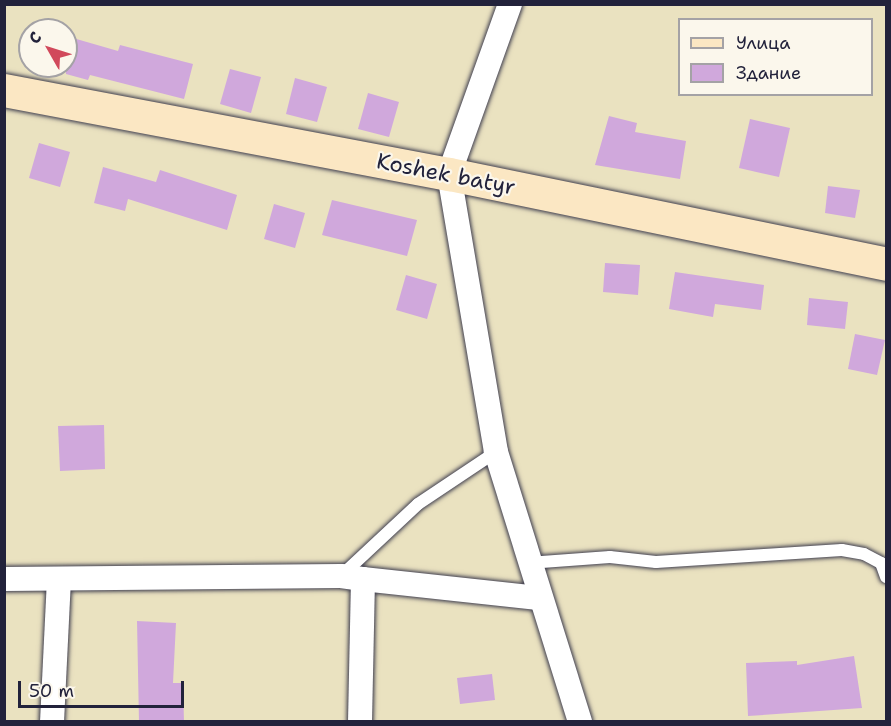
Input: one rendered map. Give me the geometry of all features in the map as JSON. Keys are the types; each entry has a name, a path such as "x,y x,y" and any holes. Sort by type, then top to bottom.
{"street":[{"path":"510,4 449,174 496,452 538,598 580,722"},
{"name":"Koshek batyr","path":"4,90 449,174 886,264"},
{"path":"4,579 352,577 538,598"},
{"path":"352,577 360,722"},
{"path":"52,722 59,580"}],"lane":[{"path":"352,577 418,504 496,452"},
{"path":"528,563 610,557 656,562 842,550 864,554 881,563 886,577"}],"building":[{"path":"78,39 118,51 120,45 193,64 184,99 90,75 88,80 78,77"},
{"path":"230,69 261,77 251,113 220,104"},
{"path":"295,78 327,87 317,122 286,114"},
{"path":"368,93 399,102 389,137 358,129"},
{"path":"609,116 637,123 635,132 686,141 680,179 595,165"},
{"path":"750,119 790,128 779,177 739,168"},
{"path":"39,143 70,152 60,187 29,178"},
{"path":"103,167 156,182 160,170 237,195 227,230 128,199 125,211 94,203"},
{"path":"828,186 860,190 855,218 825,213"},
{"path":"332,200 417,220 407,256 322,235"},
{"path":"274,204 305,213 295,248 264,239"},
{"path":"605,263 640,265 638,295 603,292"},
{"path":"675,272 764,285 761,310 715,304 713,317 669,309"},
{"path":"406,275 437,284 427,319 396,310"},
{"path":"809,298 848,302 845,329 807,325"},
{"path":"855,334 885,340 877,375 848,369"},
{"path":"104,425 105,469 60,471 58,426"},
{"path":"137,621 176,623 173,683 183,683 184,722 139,722"},
{"path":"854,656 862,708 748,716 746,663 797,661 797,665"},
{"path":"492,674 495,700 460,704 457,678"}]}
